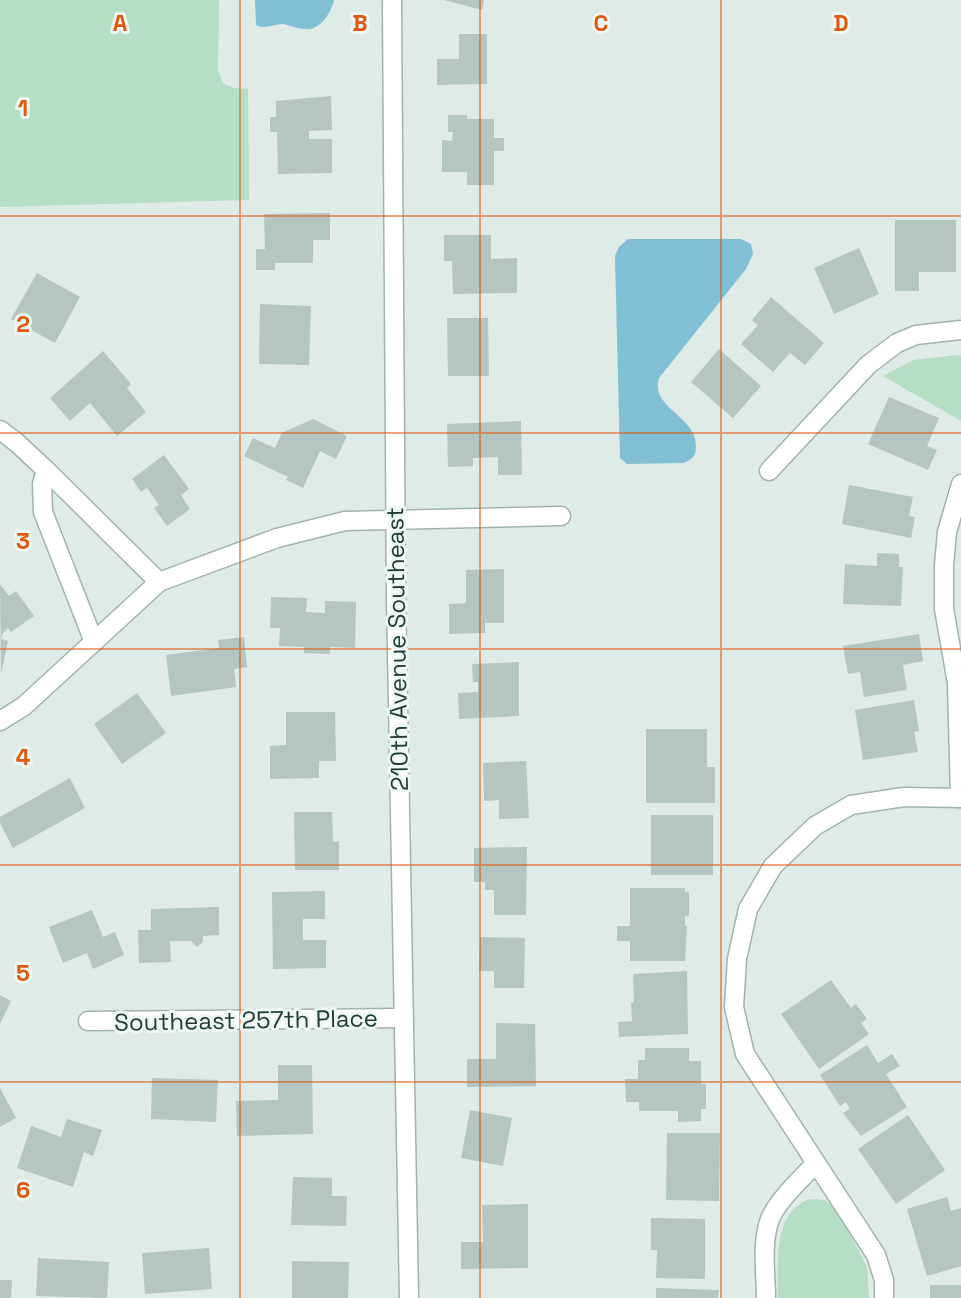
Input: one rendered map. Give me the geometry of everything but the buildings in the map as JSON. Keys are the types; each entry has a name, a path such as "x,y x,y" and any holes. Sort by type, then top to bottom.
{"street":[{"name":"210th Avenue Southeast","path":"391,0 395,519 409,1298"},
{"path":"769,471 868,365 897,343 916,335 961,330"},
{"path":"0,430 46,470 159,582"},
{"path":"46,470 42,484 43,512 94,642"},
{"path":"884,1298 884,1280 876,1255 745,1054 734,1007 737,959 748,909 773,866 814,826 851,805 904,797 961,798 957,683 944,609 944,565 947,532 961,484"},
{"path":"0,721 24,706 159,582 276,538 345,522 561,516"},
{"name":"Southeast 257th Place","path":"88,1021 403,1018"},
{"path":"766,1298 766,1235 770,1219 816,1163"}],"green space":[{"path":"0,0 219,0 218,70 223,83 233,88 248,89 249,200 0,207"},
{"path":"961,356 961,421 883,376 913,360"},
{"path":"811,1199 825,1200 837,1209 867,1267 869,1298 778,1298 778,1255 783,1226 798,1205"}],"water":[{"path":"255,0 334,0 320,24 305,29 283,24 266,27 256,25"},
{"path":"628,239 741,239 751,244 753,254 746,269 659,378 658,388 662,399 688,426 695,439 694,456 683,463 627,464 620,458 615,256 619,247"}]}
